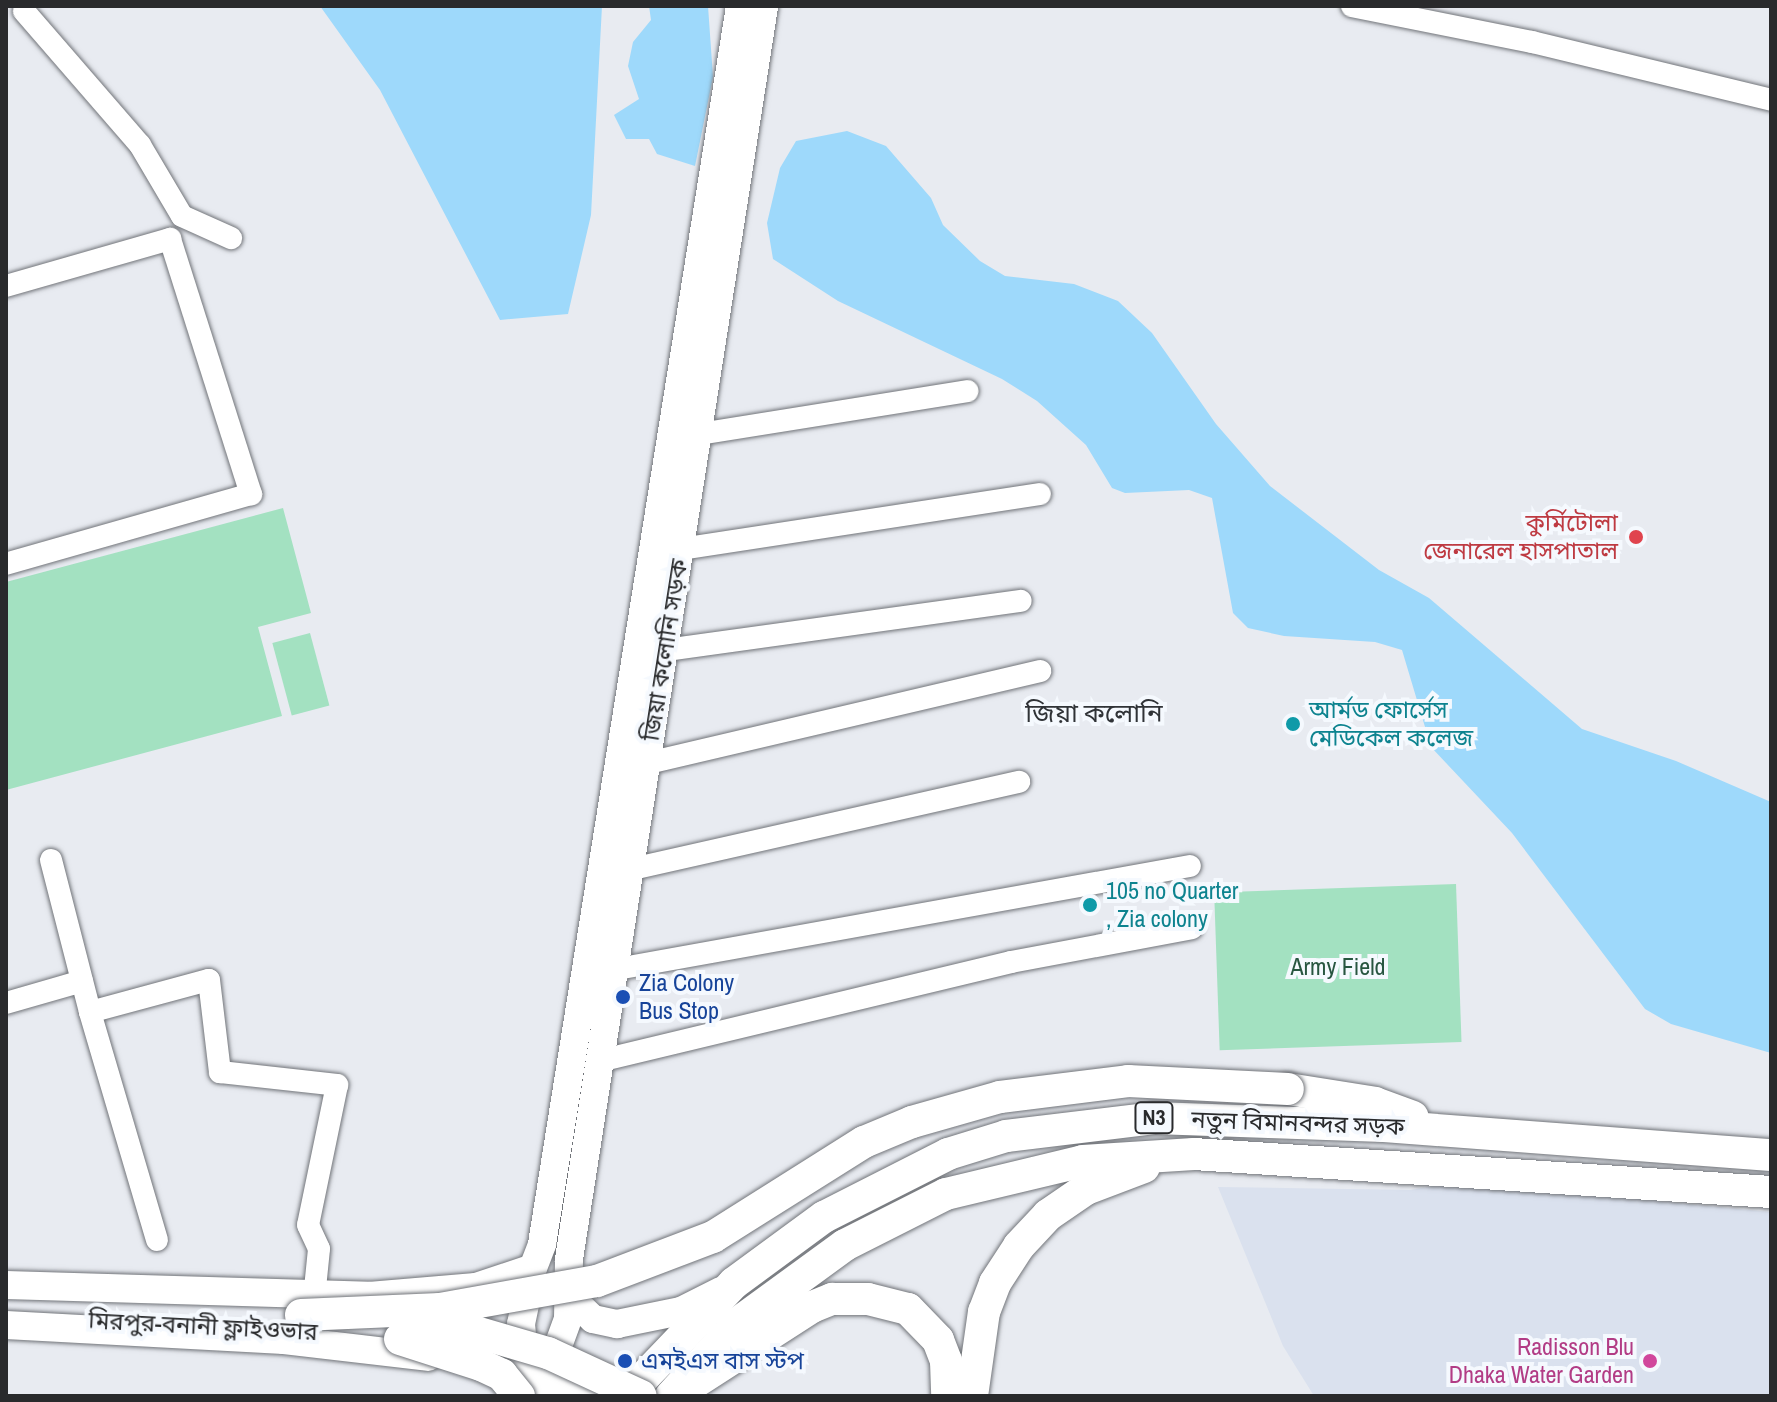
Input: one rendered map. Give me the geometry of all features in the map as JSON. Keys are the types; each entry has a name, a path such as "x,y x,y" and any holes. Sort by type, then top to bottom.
{"highway":[{"path":"308,1306 440,1309 597,1281 713,1237 864,1142 912,1122 1000,1097 1128,1081 1288,1089 1375,1103 1440,1129"},
{"name":"নতুন বিমানবন্দর সড়ক","path":"626,1396 734,1283 880,1184 948,1154 1006,1136 1154,1118 1440,1129 1771,1155"},
{"path":"1733,1190 1736,1153"},
{"path":"972,1396 984,1312 1008,1261 1048,1215 1086,1189 1194,1154"},
{"name":"নতুন বিমানবন্দর সড়ক","path":"674,1392 738,1323 793,1279 946,1194 1083,1161 1194,1154 1771,1192"},
{"path":"674,1392 724,1366 792,1318 832,1299 889,1301 908,1309 938,1340 946,1361 947,1396"},
{"path":"308,1306 476,1332 559,1357 641,1396"},
{"path":"400,1339 481,1365 528,1392"},
{"path":"400,1339 501,1353 599,1396"}],"main road":[{"name":"জিয়া কলোনি সড়ক","path":"528,1392 521,1341 538,1256 740,6"},
{"name":"জিয়া কলোনি সড়ক","path":"528,1392 565,1331 567,1294 599,1061 617,969 666,650 693,435 764,6"},
{"path":"6,1285 308,1306 457,1290 538,1256"},
{"path":"567,1294 593,1319 617,1324 681,1311 734,1283"},
{"name":"মিরপুর-বনানী ফ্লাইওভার","path":"6,1297 308,1306"},
{"name":"মিরপুর-বনানী ফ্লাইওভার","path":"6,1317 299,1330 400,1339"},
{"path":"6,1325 284,1340 408,1353 528,1392 599,1396"}],"street":[{"path":"1352,6 1532,42 1771,100"},
{"path":"20,13 140,145 182,216 231,238"},
{"path":"6,286 170,239 251,494 6,564"},
{"path":"693,435 968,391"},
{"path":"681,549 1040,494"},
{"path":"666,650 1021,601"},
{"path":"648,763 1040,671"},
{"path":"632,869 1019,782"},
{"path":"51,860 90,1012 157,1240"},
{"path":"617,969 1190,866"},
{"path":"599,1061 1011,962 1192,928"},
{"path":"90,1012 209,980 220,1072 337,1085 308,1225 319,1249 308,1306"},
{"path":"6,1003 82,981"}],"shaded area":[{"path":"1511,1172 1657,1201 1771,1212 1771,1396 1314,1396 1283,1346 1218,1187 1410,1190"}],"green space":[{"path":"283,508 311,613 258,627 282,716 6,790 6,582"},
{"path":"310,633 329,705 292,716 272,643"},
{"name":"Army Field","path":"1456,884 1462,1042 1220,1050 1214,892"}],"water":[{"path":"320,6 602,6 591,215 568,314 500,320 380,90"},
{"path":"649,6 708,6 713,77 695,166 657,154 649,139 626,139 614,115 639,99 628,66 633,42 651,20"},
{"path":"847,131 886,146 931,198 943,225 980,261 1005,276 1074,284 1118,301 1152,333 1216,424 1270,486 1379,570 1429,598 1582,729 1676,761 1771,802 1771,1053 1671,1024 1645,1009 1512,833 1431,747 1402,650 1375,642 1284,636 1248,628 1233,613 1212,498 1189,490 1125,493 1112,488 1086,445 1037,401 1002,379 838,301 773,259 767,223 780,168 796,141"}],"place":[{"name":"কুর্মিটোলা জেনারেল হাসপাতাল","path":"1636,537"},
{"name":"আর্মড ফোর্সেস মেডিকেল কলেজ","path":"1293,724"},
{"name":"105 no Quarter , Zia colony","path":"1090,905"},
{"name":"Zia Colony Bus Stop","path":"623,997"},
{"name":"এমইএস বাস স্টপ","path":"625,1361"},
{"name":"Radisson Blu Dhaka Water Garden","path":"1650,1361"}],"district":[{"name":"জিয়া কলোনি","path":"1094,713"}]}
